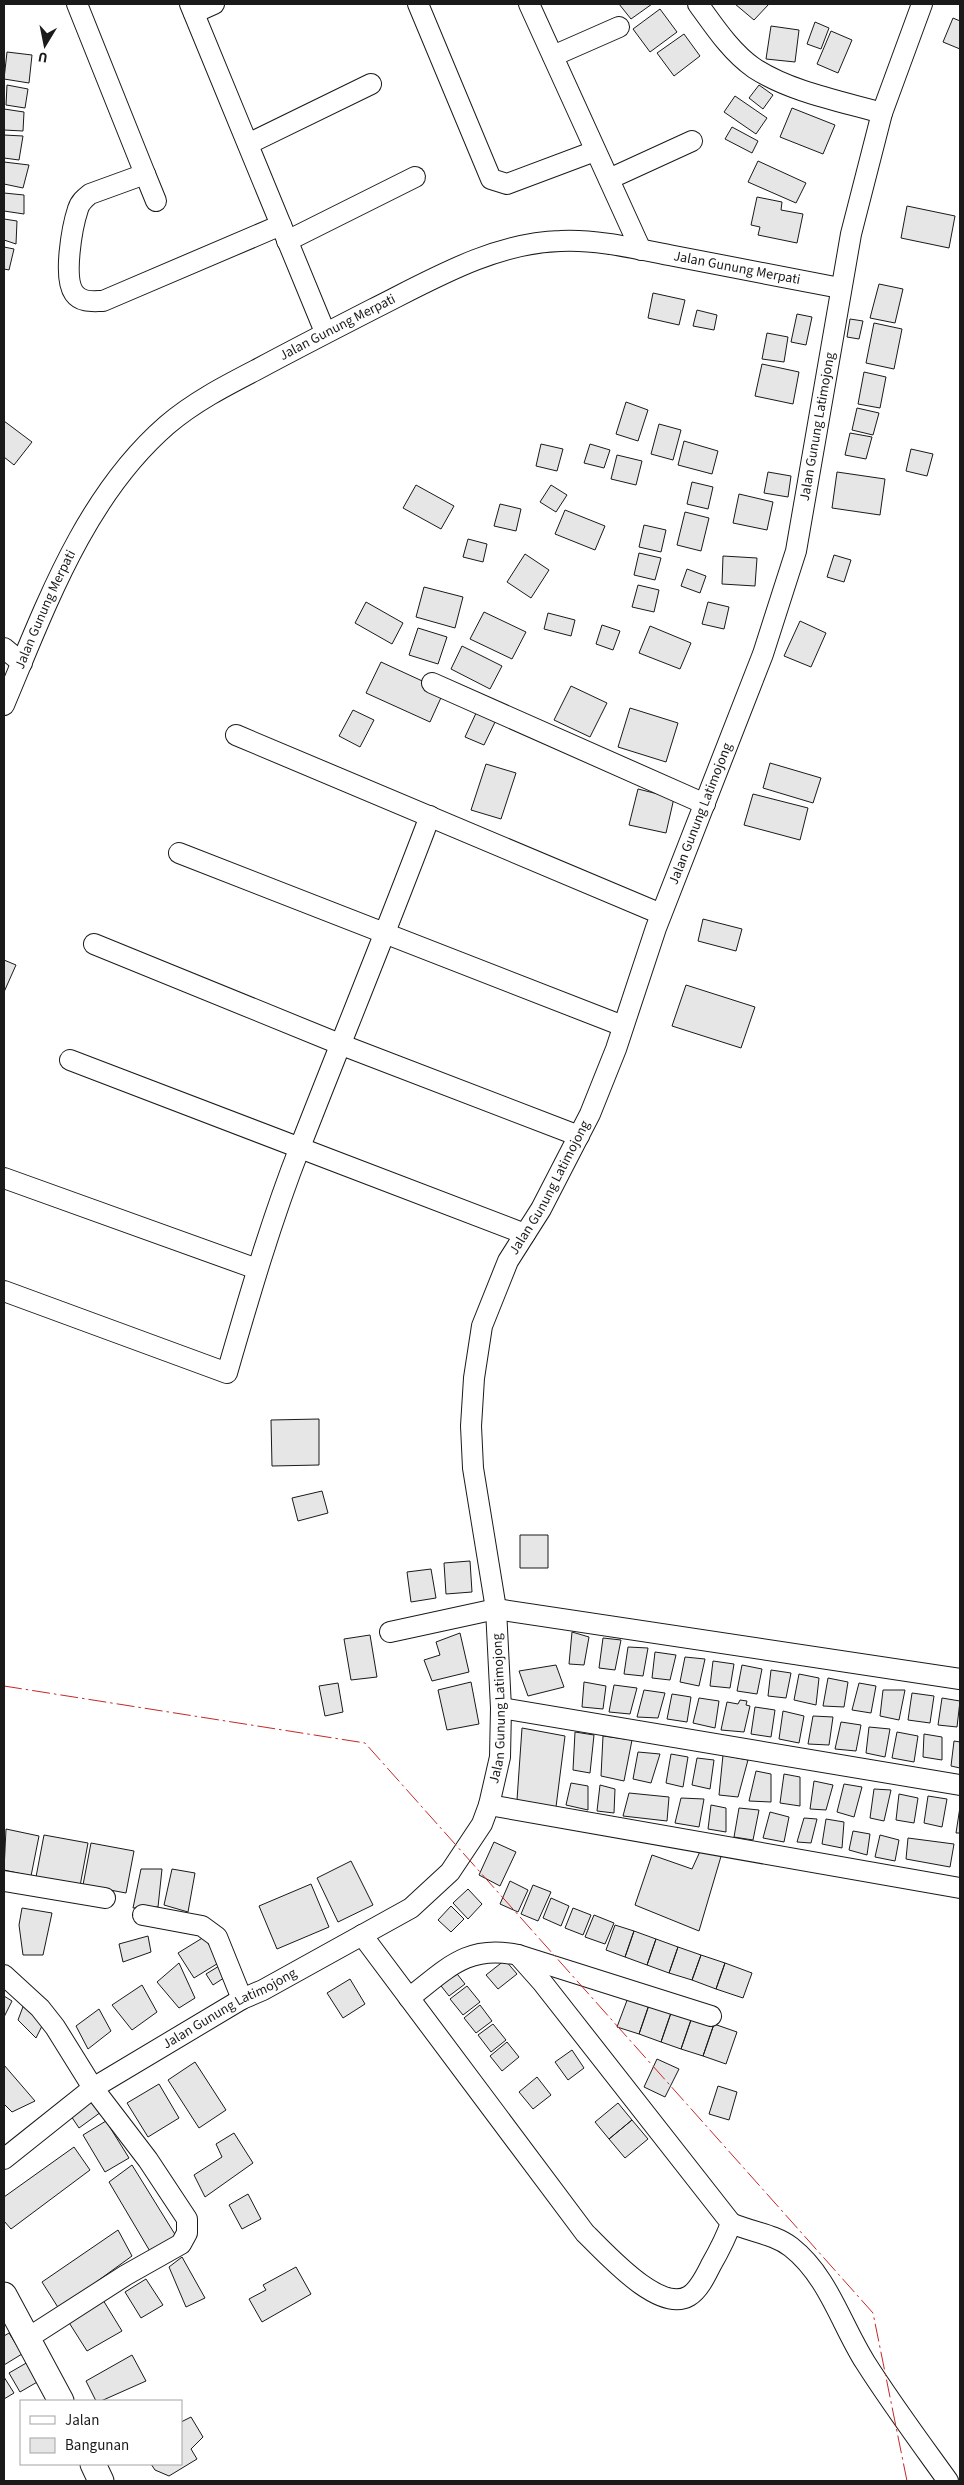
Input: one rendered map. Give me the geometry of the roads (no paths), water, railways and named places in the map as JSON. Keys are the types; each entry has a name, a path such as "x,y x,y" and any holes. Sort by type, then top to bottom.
{"street":[{"path":"77,4 156,201"},
{"path":"214,4 192,8 325,332"},
{"path":"418,4 491,179 507,184 595,151"},
{"path":"529,4 641,250"},
{"path":"698,4 733,49 754,68 784,83 882,113"},
{"name":"Jalan Gunung Latimojong","path":"4,2159 93,2088 242,1999 411,1908 433,1890 450,1872 474,1838 489,1805 500,1757 501,1708 496,1609 473,1468 471,1426 474,1378 482,1326 508,1261 579,1136 600,1090 661,914 763,654 796,551 845,258 882,113 922,4"},
{"path":"553,56 619,27"},
{"path":"248,144 371,84"},
{"path":"609,179 692,142"},
{"path":"145,174 90,194 78,208 68,273 74,294 86,302 103,301 284,233 415,176"},
{"name":"Jalan Gunung Merpati","path":"4,705 72,552 96,511 140,451 168,425 205,397 325,332 488,255 525,245 559,240 595,242 840,288"},
{"path":"4,648 22,663"},
{"path":"432,683 705,804"},
{"path":"236,735 661,914"},
{"path":"4,1291 227,1373 257,1269 299,1148 386,934 430,816"},
{"path":"179,853 623,1026"},
{"path":"94,944 342,1045 579,1136"},
{"path":"70,1060 525,1234"},
{"path":"4,1178 257,1269"},
{"path":"390,1632 496,1609 960,1679"},
{"path":"501,1708 960,1784"},
{"path":"489,1805 960,1888"},
{"path":"4,1881 105,1898"},
{"path":"143,1915 202,1926 217,1937 242,1999"},
{"path":"362,1935 585,2233 627,2273 650,2291 662,2297 675,2299 689,2296 701,2282 727,2238 731,2224"},
{"path":"409,1998 456,1962 470,1955 498,1951 518,1955 711,2016"},
{"path":"518,1955 542,1982 731,2224 772,2236 790,2246 810,2264 832,2300 864,2360 948,2481"},
{"path":"4,1975 40,2008 55,2027 93,2088 148,2160 187,2219 187,2233 181,2244 126,2274 28,2338"},
{"path":"4,2295 61,2400"},
{"path":"93,2465 101,2481"}]}
